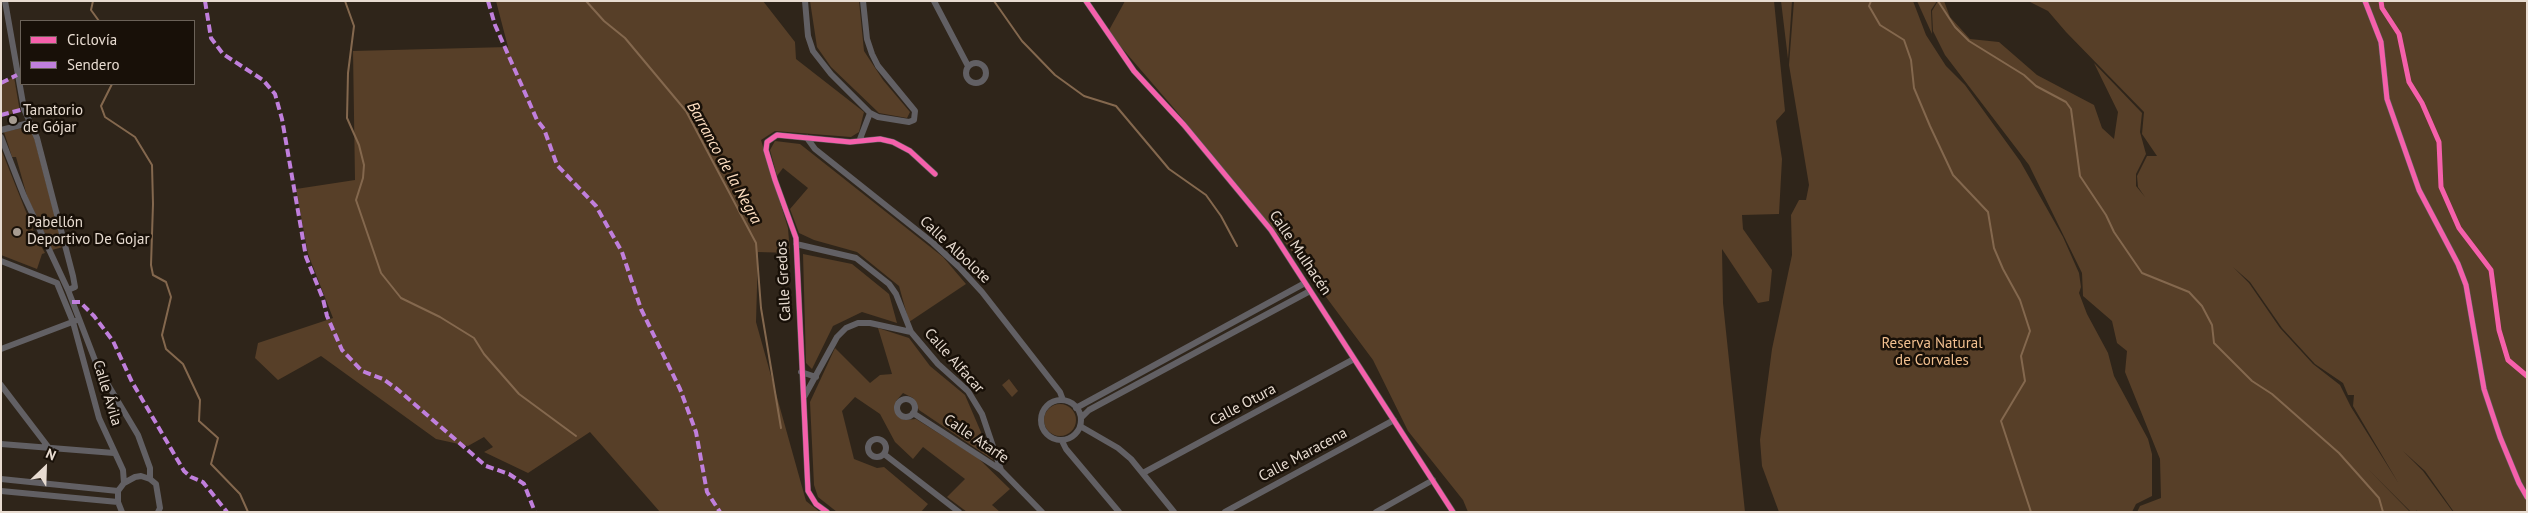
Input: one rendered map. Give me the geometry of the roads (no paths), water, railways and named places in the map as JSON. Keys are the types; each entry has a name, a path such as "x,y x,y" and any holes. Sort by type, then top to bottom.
{"street":[{"path":"5,1 20,94 29,123 37,138 73,276 75,287 68,290"},
{"path":"805,1 808,36 813,51 831,74 870,114 909,122 916,116 915,111 878,66 872,54 867,39 863,1"},
{"path":"934,1 968,66"},
{"name":"Calle Mulhacén","path":"1086,1 1134,71 1184,125 1271,230 1453,512"},
{"path":"2365,1 2381,42 2387,99 2419,190 2458,264 2466,286 2484,389 2500,437 2519,483 2527,496"},
{"path":"860,140 870,114"},
{"path":"1,130 29,123"},
{"name":"Calle Gredos","path":"827,512 816,504 808,491 796,244 766,150 767,142 777,135 850,142 880,139 901,144 935,174"},
{"path":"1,137 76,321 98,368 138,435 150,468 150,479"},
{"name":"Calle Albolote","path":"807,138 815,149 933,242 959,267 982,292 1060,392 1063,400"},
{"name":"Calle Alfacar","path":"796,244 856,258 889,284 896,294 911,332 938,364 968,391 982,414 1001,470"},
{"path":"1,261 60,281 68,290 76,321"},
{"path":"60,281 73,276"},
{"path":"1076,408 1305,283"},
{"path":"1081,418 1089,410 1310,291"},
{"path":"1244,317 1248,324"},
{"path":"1,349 76,321"},
{"name":"Calle Ávila","path":"76,321 90,389 114,453 123,470 124,483"},
{"path":"804,397 837,337 851,325 870,323 911,332"},
{"path":"1194,344 1198,351"},
{"name":"Calle Otura","path":"1143,473 1354,359"},
{"path":"1145,370 1149,378"},
{"path":"801,372 816,377"},
{"path":"1,385 49,448"},
{"path":"1056,400 1063,400 1076,408 1081,418 1080,426 1074,436 1062,441 1049,437 1044,433 1040,420 1045,407 1056,400"},
{"name":"Calle Atarfe","path":"914,413 1001,470 1042,512"},
{"name":"Calle Maracena","path":"1225,512 1394,420"},
{"path":"1080,426 1118,448 1143,473 1174,512"},
{"path":"1062,441 1066,449 1119,512"},
{"path":"1,444 114,453"},
{"path":"884,454 959,512"},
{"path":"123,470 135,477 150,479 156,484 160,508 158,512"},
{"path":"122,512 118,502 118,491 124,483 135,477"},
{"path":"1,479 118,491"},
{"path":"1376,512 1433,480"},
{"path":"1,491 118,502"}],"waterway":[{"path":"93,1 91,10 98,20"},
{"path":"345,1 354,26 348,73 347,118 359,145 364,165 363,178 356,200 381,273 401,298 440,317 474,338 484,354 519,394 576,436"},
{"name":"Barranco de la Negra","path":"586,1 604,21 625,38 686,111 756,243 761,308 781,428"},
{"path":"994,1 1022,41 1055,75 1084,96 1116,106 1169,169 1206,195 1221,216 1237,246"},
{"path":"1871,1 1869,6 1880,25 1904,40 1911,60 1914,88 1953,175 1988,212 1994,248 2020,300 2030,331 2021,356 2025,381 2001,421 2031,512"},
{"path":"1938,1 1955,27 1969,41 2024,75 2036,86 2066,102 2071,109 2080,176 2106,215 2114,232 2142,273 2189,292 2202,306 2212,325 2214,343 2252,381 2272,394 2339,453 2379,498 2383,512"},
{"path":"112,85 101,106 105,117 135,137 152,165 151,265 153,275 166,282 171,297 162,335 166,349 183,364 200,400 199,421 218,438 211,464 240,494 248,512"}],"place":[{"name":"Tanatorio de Gójar","path":"13,120"},
{"name":"Pabellón Deportivo De Gojar","path":"17,232"}],"park label":[{"name":"Reserva Natural de Corvales","path":"1932,352"}]}
